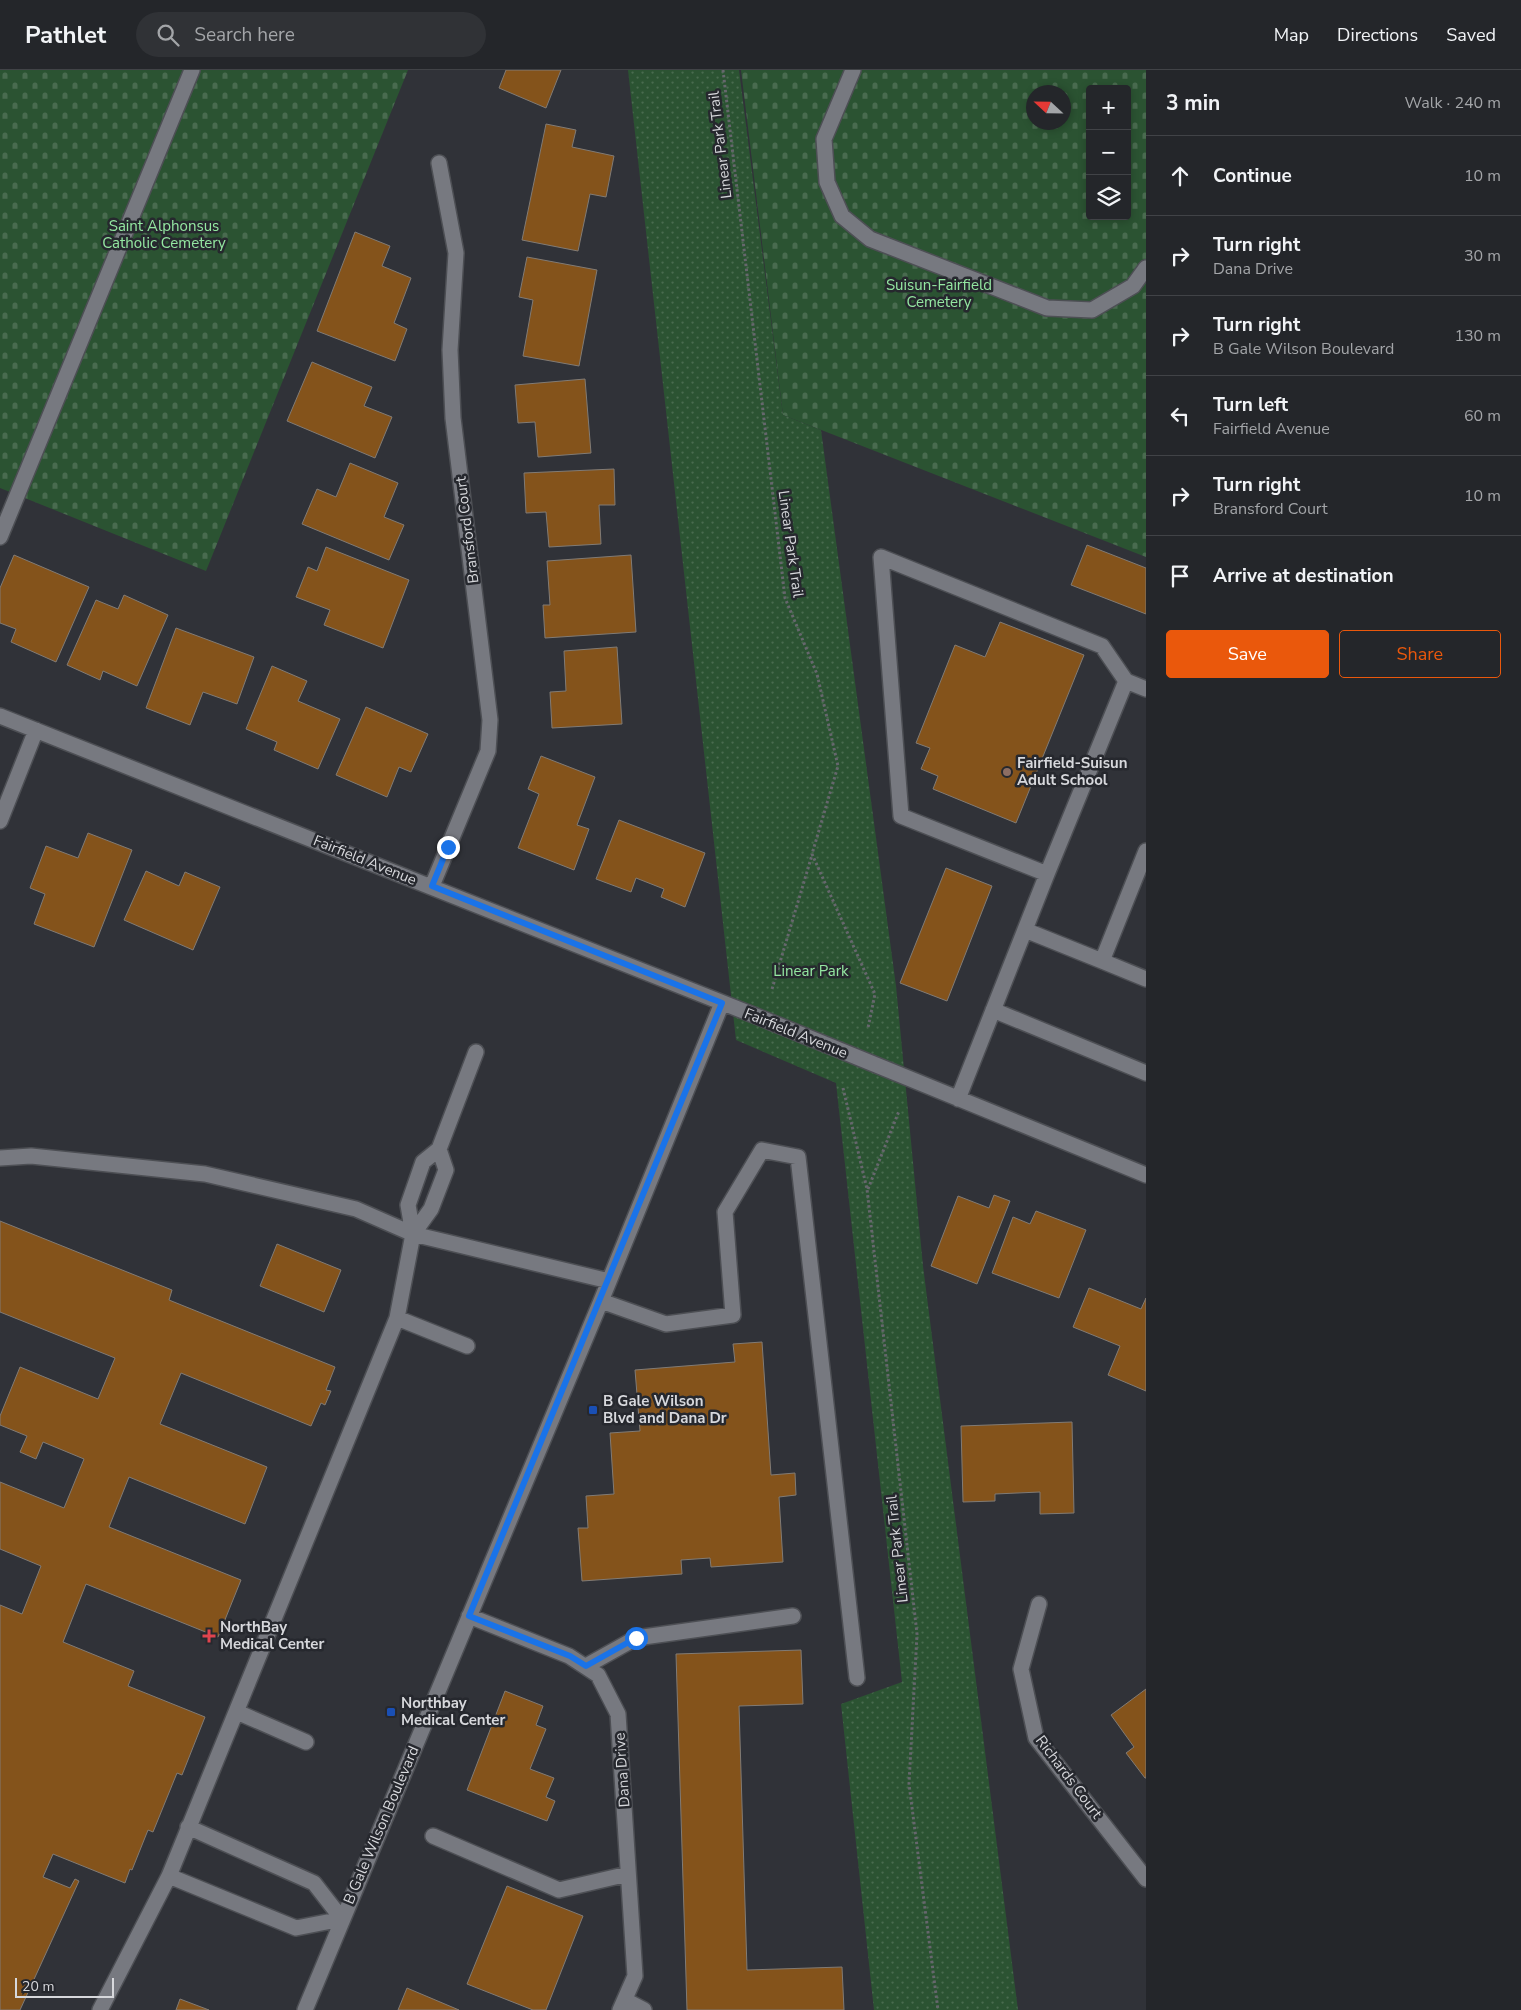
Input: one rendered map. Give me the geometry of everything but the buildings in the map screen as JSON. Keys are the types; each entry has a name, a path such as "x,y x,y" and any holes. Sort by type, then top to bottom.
{"street":[{"path":"0,537 192,70"},
{"path":"853,70 824,139 828,182 842,216 870,240 1047,308 1092,310 1133,286 1146,268"},
{"name":"Bransford Court","path":"432,886 488,751 490,720 453,418 450,350 456,253 439,163"},
{"path":"1047,874 901,816 880,557 1102,646 1126,681 1146,689"},
{"path":"958,1099 1126,681"},
{"name":"Fairfield Avenue","path":"0,716 432,886 1146,1175"},
{"path":"0,821 36,730"},
{"path":"1102,961 1146,851"},
{"path":"1025,930 1146,980"},
{"name":"B Gale Wilson Boulevard","path":"305,2010 601,1301 722,1003"},
{"path":"993,1010 1146,1073"},
{"path":"100,2010 168,1876 237,1712 397,1318 413,1234 408,1205 423,1162 439,1149 476,1052"},
{"path":"413,1234 431,1209 446,1170 439,1149"},
{"path":"601,1301 666,1324 733,1314 724,1212 762,1150 798,1157 857,1678"},
{"path":"0,1158 30,1156 205,1174 356,1209 413,1234 608,1281"},
{"path":"397,1318 467,1346"},
{"name":"Richards Court","path":"1039,1604 1021,1668 1036,1738 1146,1878"},
{"name":"Dana Drive","path":"469,1616 570,1656 586,1666 598,1675 618,1714 635,1976 623,2005"},
{"path":"586,1666 636,1638 793,1616"},
{"path":"237,1712 306,1742"},
{"path":"168,1876 296,1928 342,1918 314,1883 188,1827"},
{"path":"433,1836 559,1890 628,1874"},
{"path":"623,2005 644,2010"}],"path":[{"name":"Linear Park Trail","path":"723,70 785,598 817,674 838,766 772,989"},
{"path":"812,854 875,994 868,1028"},
{"name":"Linear Park Trail","path":"843,1088 867,1189 918,1634 909,1784 938,2010"},
{"path":"867,1189 899,1111"}],"green space":[{"name":"Saint Alphonsus Catholic Cemetery","path":"0,70 408,70 206,571 0,488"},
{"name":"Linear Park","path":"628,70 739,70 783,415 821,430 896,986 923,1266 1018,2010 874,2010 841,1704 902,1682 836,1083 736,1040"},
{"name":"Suisun-Fairfield Cemetery","path":"741,70 1146,70 1146,557 783,415"}],"place":[{"name":"Fairfield-Suisun Adult School","path":"1007,772"},
{"name":"B Gale Wilson Blvd and Dana Dr","path":"593,1410"},
{"name":"NorthBay Medical Center","path":"209,1636"},
{"name":"Northbay Medical Center","path":"391,1712"}],"route":[{"path":"448,847 432,886 722,1003 601,1301 469,1616 570,1656 586,1666 636,1638"}]}
